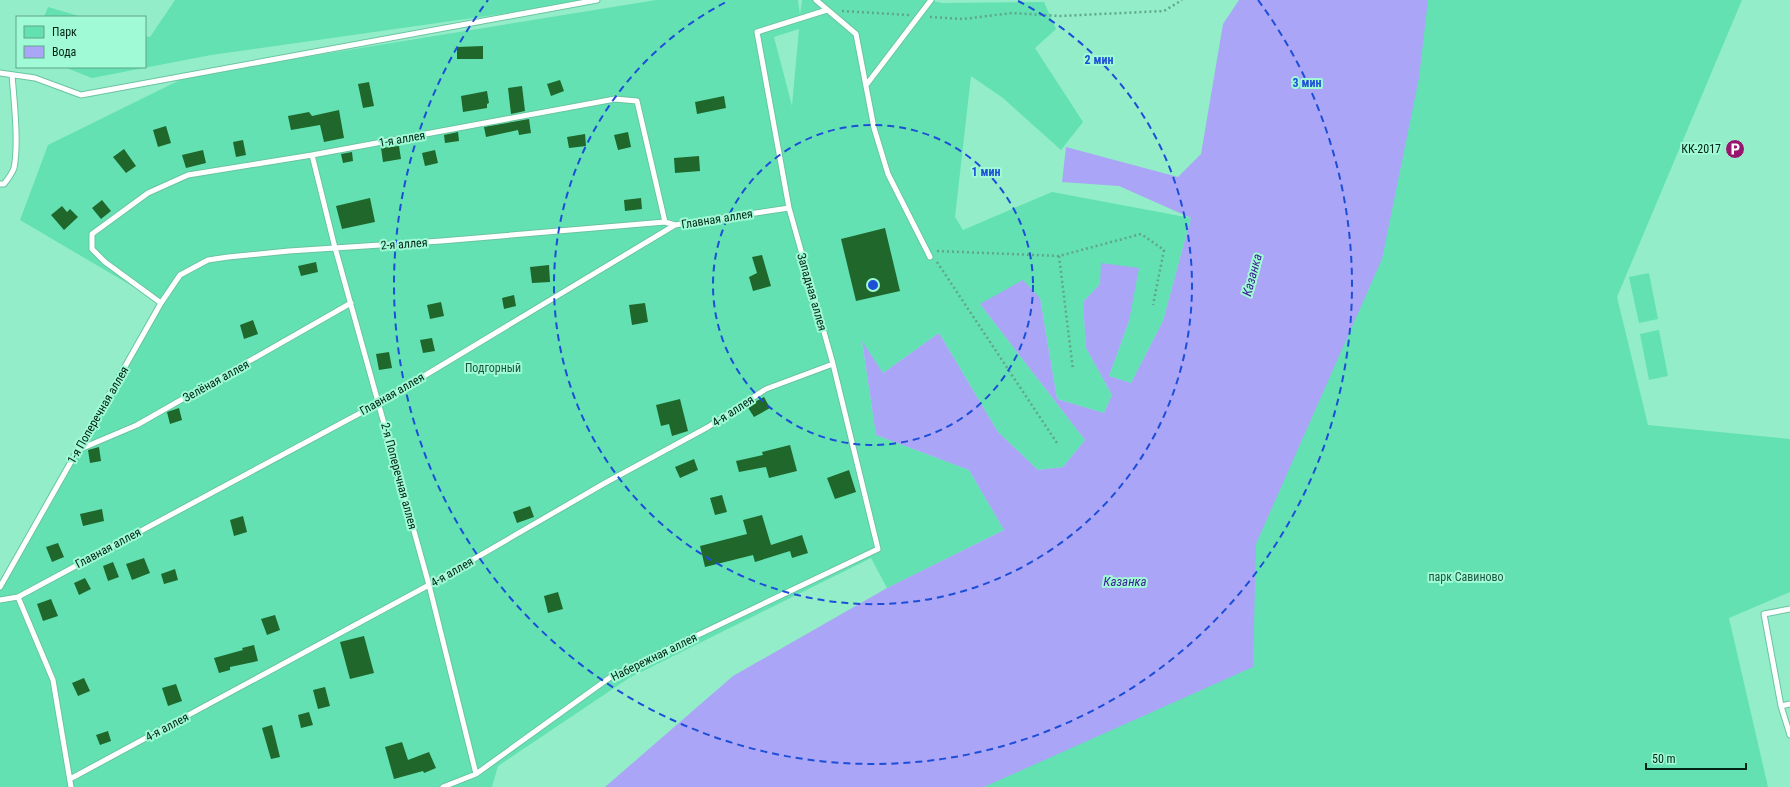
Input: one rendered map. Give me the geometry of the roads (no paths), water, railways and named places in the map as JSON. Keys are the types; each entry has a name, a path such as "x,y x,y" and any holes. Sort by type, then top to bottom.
{"lane":[{"path":"0,73 35,78 81,95 597,0"},
{"path":"812,0 827,10"},
{"path":"816,0 856,34 867,84 874,128 888,174 932,257"},
{"path":"867,84 931,0"},
{"name":"Западная аллея","path":"827,10 757,32 789,208 833,364 878,549"},
{"path":"0,184 4,184 10,177 14,169 16,154 12,75"},
{"name":"1-я аллея","path":"161,303 105,262 92,249 92,234 148,192 188,175 312,155 615,99 637,101 665,222"},
{"name":"2-я Поперечная аллея","path":"312,155 336,248 429,585 476,774"},
{"name":"Главная аллея","path":"0,600 18,597 379,403 675,225 789,208"},
{"path":"665,222 675,225"},
{"name":"2-я аллея","path":"161,303 180,275 208,260 289,251 441,241 665,222"},
{"name":"1-я Поперечная аллея","path":"0,587 161,303"},
{"name":"Зелёная аллея","path":"78,450 137,426 351,303"},
{"name":"4-я аллея","path":"70,779 429,585 605,483 708,427 766,389 833,364"},
{"name":"Набережная аллея","path":"443,787 476,774 612,676 878,549"},
{"path":"18,597 53,680 71,787"},
{"path":"1790,609 1764,614 1781,706 1790,735"},
{"path":"1781,706 1790,704"}],"water":[{"name":"Казанка","path":"1239,0 1428,0 1419,78 1382,259 1256,544 1253,667 984,787 605,787 733,676 887,588 1004,530 969,470 876,435 862,341 883,373 939,333 998,432 1038,470 1063,467 1085,440 980,304 1023,280 1040,298 1057,399 1104,413 1112,395 1086,348 1083,302 1100,284 1101,263 1139,268 1129,321 1109,376 1131,383 1163,321 1191,218 1119,186 1062,182 1066,147 1178,177 1201,154 1223,24"}],"place":[{"name":"КК-2017","path":"1735,149"}],"park label":[{"name":"Подгорный","path":"493,368"},
{"name":"парк Савиново","path":"1466,577"}]}
